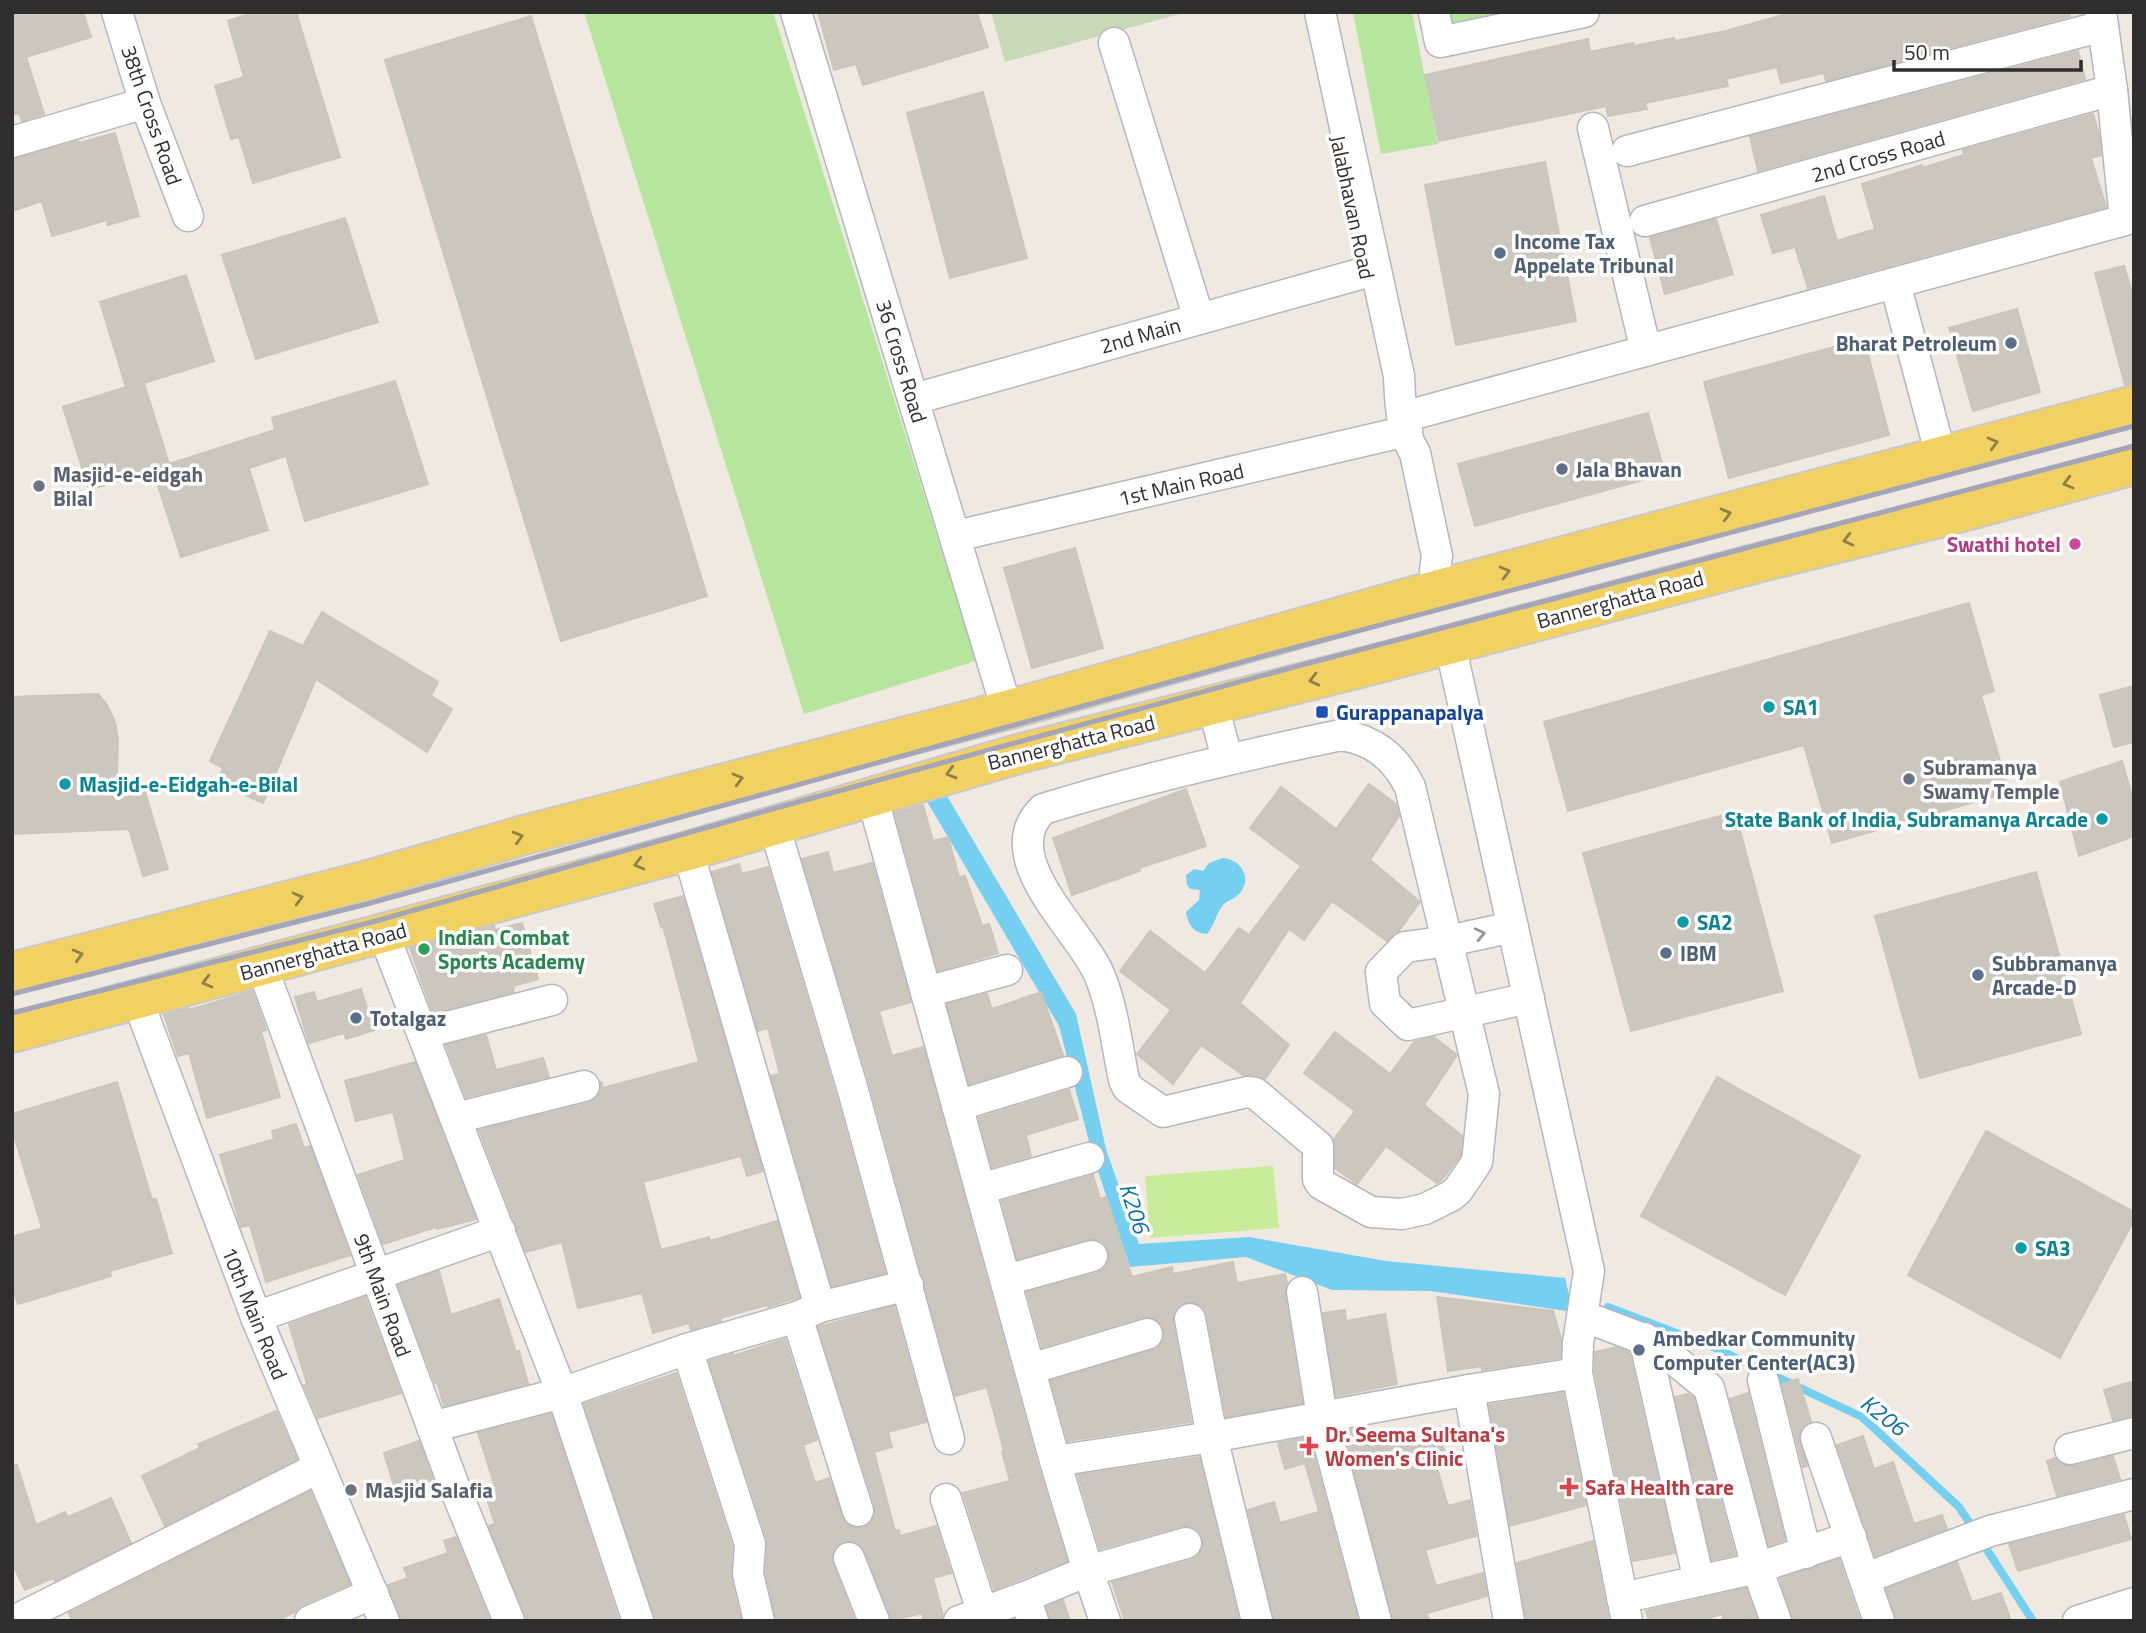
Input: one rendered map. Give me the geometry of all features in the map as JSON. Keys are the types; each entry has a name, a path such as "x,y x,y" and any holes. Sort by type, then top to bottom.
{"main road":[{"path":"12,972 368,880 603,814 1007,710 1437,580 1941,456 2134,405"},
{"name":"Bannerghatta Road","path":"12,1033 688,851 1018,754 1955,514 2134,465"}],"street":[{"name":"38th Cross Road","path":"117,12 145,103 188,216"},
{"name":"36 Cross Road","path":"796,12 1007,710"},
{"name":"Jalabhavan Road","path":"1310,12 1391,379 1405,424"},
{"name":"Jalabhavan Road","path":"1320,12 1398,376 1406,454 1428,558 1437,580"},
{"path":"1434,12 1440,42 1584,12"},
{"path":"1627,151 2102,19 2112,90"},
{"path":"1114,43 1199,319"},
{"name":"1st Main Road","path":"956,536 1405,424 1646,351 2124,220 2112,90"},
{"name":"2nd Cross Road","path":"1645,221 2112,90"},
{"path":"12,142 145,103"},
{"path":"1593,128 1646,351"},
{"name":"2nd Main","path":"914,399 1367,272"},
{"path":"1895,283 1941,456"},
{"path":"1450,644 1589,1271 1588,1309 1578,1343 1577,1373 1624,1609 1699,1581 1806,1553 1851,1537"},
{"path":"1213,706 1227,758"},
{"path":"1341,736 1356,738 1384,751 1395,761 1410,787 1484,1094 1477,1162 1458,1190 1425,1209 1402,1214 1378,1214 1321,1184 1318,1179 1318,1146 1255,1093 1247,1092 1163,1112 1128,1088 1124,1080 1099,972 1040,885 1027,835 1043,809 1227,758 1341,736"},
{"path":"872,796 1055,1461 1087,1571 1105,1621"},
{"path":"774,825 852,1087 950,1439"},
{"path":"688,851 858,1511"},
{"path":"1513,927 1448,942 1405,947 1381,972 1385,1003 1408,1025 1529,998"},
{"path":"384,934 562,1393 638,1621"},
{"name":"9th Main Road","path":"262,967 432,1427 509,1621"},
{"path":"926,992 1007,970"},
{"path":"424,1033 552,1000"},
{"name":"10th Main Road","path":"138,1001 256,1317 384,1621"},
{"path":"957,1106 1067,1072"},
{"path":"456,1118 584,1086"},
{"path":"980,1189 1089,1158"},
{"path":"256,1317 500,1231"},
{"path":"1006,1280 1092,1256"},
{"path":"432,1427 562,1393 687,1349 908,1285"},
{"path":"1302,1292 1322,1417 1376,1621"},
{"path":"1588,1309 1654,1343 1709,1388 1757,1567 1776,1621"},
{"path":"1190,1319 1212,1437 1257,1621"},
{"path":"1030,1369 1147,1334"},
{"path":"1644,1338 1699,1581"},
{"path":"687,1349 750,1544 748,1574 758,1621"},
{"path":"1055,1461 1212,1437 1577,1373"},
{"path":"1763,1380 1806,1553"},
{"path":"1469,1390 1509,1621"},
{"path":"2070,1450 2134,1433"},
{"path":"1816,1438 1879,1621"},
{"path":"15,1613 318,1468"},
{"path":"1866,1578 1990,1531 2134,1494"},
{"path":"946,1499 970,1616 1029,1609 1087,1571 1186,1543"},
{"path":"849,1558 874,1621"},
{"path":"310,1621 373,1593"},
{"path":"2078,1621 2134,1603"}],"green space":[{"path":"584,12 773,12 976,661 804,714"},
{"path":"991,12 1187,12 1005,62"},
{"path":"1353,12 1412,12 1438,144 1381,154"},
{"path":"1449,12 1506,12 1451,23"},
{"path":"1273,1166 1279,1228 1150,1238 1145,1176"}],"water":[{"path":"944,791 1076,1014 1106,1149 1139,1244 1249,1237 1386,1261 1565,1278 1573,1312 1431,1291 1332,1290 1246,1257 1130,1267 1092,1153 1059,1026 925,798"},
{"path":"1223,858 1235,862 1243,870 1244,887 1238,895 1223,905 1207,934 1198,932 1192,928 1186,912 1199,900 1200,890 1190,889 1186,875 1194,869 1203,871 1209,863"}],"building":[{"path":"12,12 83,12 91,37 26,57 44,114 22,121 19,113 12,115"},
{"path":"255,12 296,12 340,157 253,183 239,137 231,139 215,86 244,77 228,21"},
{"path":"818,12 977,12 988,47 863,85 856,64 834,70"},
{"path":"1793,12 2069,12 2070,16 1826,81 1824,73 1781,83 1777,67 1726,79 1728,86 1645,103 1647,109 1608,116 1606,106 1439,141 1425,75 1588,39 1590,52 1633,43 1634,46 1674,38 1675,41 1726,31"},
{"path":"531,16 707,596 561,641 385,60"},
{"path":"2078,51 2085,79 1758,171 1750,137"},
{"path":"983,92 1027,258 950,278 907,113"},
{"path":"2093,114 2101,155 2091,158 2106,207 1808,288 1795,247 1773,253 1761,215 1824,196 1837,241 1875,229 1862,184 1964,155 1963,150"},
{"path":"115,133 139,216 108,225 107,220 52,236 42,201 12,211 12,159"},
{"name":"Income Tax Appelate Tribunal","path":"1545,162 1576,321 1456,345 1425,185"},
{"path":"345,218 378,322 256,359 222,255"},
{"path":"1716,219 1733,274 1665,294 1650,238"},
{"path":"2124,266 2134,299 2134,384 2125,385 2095,273"},
{"path":"186,275 214,361 144,383 169,464 275,430 272,418 395,381 428,484 305,521 286,456 249,468 268,530 181,557 153,470 89,490 63,407 126,387 100,302"},
{"path":"2017,309 2040,392 1973,411 1949,328"},
{"path":"1864,339 1889,435 1729,478 1704,382"},
{"name":"Jala Bhavan","path":"1648,413 1665,474 1475,526 1458,464"},
{"path":"1075,548 1103,648 1032,668 1004,568"},
{"name":"SA1","path":"1969,603 1994,691 1981,695 2009,792 1832,843 1804,745 1568,811 1544,722"},
{"path":"322,612 438,682 431,696 452,709 427,752 316,679 263,803 217,782 223,768 210,761 270,631 303,646"},
{"path":"2134,686 2134,742 2114,747 2100,695"},
{"name":"Masjid-e-Eidgah-e-Bilal","path":"98,694 115,722 118,739 116,800 145,792 168,869 143,876 129,829 12,834 12,697"},
{"name":"State Bank of India, Subramanya Arcade","path":"2122,761 2134,803 2134,836 2079,856 2060,782"},
{"path":"1369,784 1396,804 1399,816 1370,860 1420,902 1398,932 1387,941 1332,901 1304,940 1289,929 1240,1003 1289,1045 1265,1079 1243,1075 1201,1045 1173,1084 1137,1054 1171,1010 1120,971 1150,931 1205,973 1239,928 1249,935 1301,866 1250,828 1281,787 1336,829"},
{"path":"1186,789 1206,846 1139,868 1140,871 1072,895 1053,838"},
{"path":"923,805 933,841 948,837 959,877 965,876 982,926 989,924 998,953 938,971 895,813"},
{"name":"SA2","path":"1735,812 1783,991 1631,1031 1583,853"},
{"path":"828,852 833,873 872,863 911,1002 879,1011 892,1056 923,1047 1038,1466 1067,1561 994,1590 963,1493 1010,1481 1002,1452 1004,1451 987,1387 955,1396 869,1082 802,859"},
{"path":"739,864 742,874 768,867 885,1273 832,1286 771,1076 780,1074 768,1028 758,1031 712,872"},
{"name":"Subbramanya Arcade-D","path":"2036,872 2081,1034 1920,1078 1875,916"},
{"path":"683,896 763,1171 747,1176 741,1156 643,1182 661,1250 709,1237 710,1241 777,1221 799,1297 720,1318 721,1321 691,1330 689,1323 653,1333 642,1293 578,1308 562,1242 526,1252 479,1130 589,1103 597,1098 601,1091 601,1081 603,1088 699,1062 663,926 661,927 654,904"},
{"path":"522,923 538,979 513,986 514,992 433,1013 410,948 494,926 495,930"},
{"path":"361,989 374,1030 346,1039 344,1033 309,1043 295,997 314,992 317,1002"},
{"path":"252,991 266,1030 261,1031 280,1097 207,1118 189,1053 178,1056 164,1015"},
{"path":"1041,992 1063,1055 969,1084 947,1004 987,994 992,1009"},
{"path":"1335,1032 1390,1074 1414,1042 1434,1037 1457,1055 1424,1105 1462,1136 1460,1156 1441,1181 1437,1183 1386,1146 1357,1184 1335,1168 1334,1139 1355,1111 1304,1073"},
{"path":"486,1035 496,1070 543,1058 549,1077 466,1097 446,1045"},
{"path":"415,1062 476,1219 437,1229 436,1227 383,1244 358,1175 405,1160 393,1112 356,1121 345,1081"},
{"path":"1717,1077 1860,1156 1785,1295 1641,1216"},
{"path":"117,1082 152,1200 156,1199 172,1253 110,1271 111,1276 18,1304 12,1287 12,1237 42,1228 12,1129 12,1114"},
{"path":"1069,1090 1078,1119 1026,1135 1031,1156 992,1167 979,1118"},
{"path":"296,1124 304,1148 310,1146 350,1255 266,1282 250,1225 241,1227 220,1155 274,1139 272,1131"},
{"name":"SA3","path":"1986,1131 2134,1212 2134,1220 2060,1358 1908,1275"},
{"path":"1093,1175 1100,1199 1106,1197 1132,1277 1172,1267 1173,1274 1233,1262 1237,1283 1285,1274 1285,1295 1302,1403 1226,1417 1207,1315 1203,1307 1187,1302 1178,1306 1173,1314 1173,1322 1191,1422 1068,1441 1051,1381 1153,1350 1164,1339 1164,1330 1158,1321 1143,1317 1042,1347 1027,1292 1097,1273 1105,1268 1109,1261 1109,1252 1104,1243 1097,1239 1088,1239 1017,1259 1002,1201"},
{"path":"439,1271 451,1315 499,1299 516,1352 519,1351 528,1384 444,1406 398,1285"},
{"path":"365,1297 401,1393 318,1418 304,1385 307,1384 289,1324"},
{"path":"1437,1297 1553,1311 1561,1339 1560,1358 1482,1370 1482,1366 1448,1371"},
{"path":"894,1306 926,1422 888,1432 892,1447 874,1452 895,1531 899,1530 900,1536 936,1526 951,1573 933,1578 943,1615 942,1621 923,1621 922,1613 891,1621 865,1552 859,1544 851,1541 842,1542 832,1556 855,1621 776,1621 766,1573 767,1539 709,1361 785,1339 817,1440 803,1445 815,1483 829,1478 846,1523 854,1528 863,1528 871,1522 875,1506 818,1327"},
{"path":"1345,1310 1346,1321 1385,1314 1397,1384 1336,1396 1323,1313"},
{"path":"1616,1347 1629,1352 1675,1553 1633,1561 1595,1372 1595,1352"},
{"path":"676,1373 732,1546 731,1578 741,1621 655,1621 584,1404"},
{"path":"1798,1379 1811,1421 1802,1427 1799,1435 1807,1466 1803,1467 1782,1384"},
{"path":"2134,1381 2134,1416 2113,1420 2104,1390"},
{"path":"1563,1393 1586,1505 1510,1526 1489,1405"},
{"path":"1748,1393 1785,1540 1769,1546 1730,1399"},
{"path":"1688,1394 1694,1398 1735,1555 1712,1560 1675,1397"},
{"path":"276,1411 297,1459 165,1526 142,1476 200,1448 198,1444"},
{"path":"551,1414 619,1621 526,1621 489,1526 495,1524 485,1493 496,1490 478,1433"},
{"path":"1363,1427 1364,1437 1390,1430 1394,1445 1439,1432 1448,1465 1437,1468 1448,1506 1470,1500 1476,1536 1425,1550 1436,1586 1483,1573 1487,1596 1427,1613 1429,1621 1393,1621 1344,1431"},
{"path":"1863,1436 1874,1469 1893,1462 1914,1524 1942,1515 1947,1529 1875,1556 1837,1445"},
{"path":"1309,1437 1358,1621 1274,1621 1248,1510 1274,1502 1280,1523 1319,1512 1305,1463 1285,1469 1278,1443"},
{"path":"419,1441 433,1480 396,1492 384,1453"},
{"path":"2113,1456 2120,1479 2057,1496 2047,1461 2056,1458 2065,1466 2074,1466"},
{"path":"1199,1457 1239,1621 1125,1621 1112,1582 1191,1560 1198,1556 1203,1548 1203,1538 1198,1530 1191,1526 1182,1526 1100,1549 1078,1475"},
{"path":"12,1465 17,1465 36,1525 65,1512 68,1517 111,1498 131,1543 55,1581 53,1578 25,1590 12,1563"},
{"path":"310,1491 350,1584 303,1605 277,1621 72,1621 69,1613"},
{"path":"2124,1515 2131,1539 2018,1571 2009,1544"},
{"path":"456,1537 490,1621 401,1621 388,1585 408,1578 404,1568 448,1553 444,1541"},
{"path":"1593,1541 1609,1621 1526,1621 1517,1563"},
{"path":"1839,1559 1860,1621 1793,1621 1780,1579"},
{"path":"1957,1562 1972,1602 2001,1593 2011,1621 1896,1621 1886,1589"},
{"path":"1746,1588 1757,1619 1724,1621 1722,1614 1700,1621 1649,1621 1646,1611"},
{"path":"1063,1600 1070,1621 1050,1621 1047,1607"}],"waterway":[{"name":"K206","path":"1608,1307 1713,1347 1862,1417 1959,1507 1975,1531"},
{"name":"K206","path":"1982,1542 2033,1621"}],"railway":[{"path":"12,994 367,904 1278,652 2134,426"},
{"path":"12,1013 372,922 776,808 1283,670 2134,446"}],"place":[{"name":"Income Tax Appelate Tribunal","path":"1500,253"},
{"name":"Bharat Petroleum","path":"2011,343"},
{"name":"Jala Bhavan","path":"1562,469"},
{"name":"Masjid-e-eidgah Bilal","path":"39,486"},
{"name":"Swathi hotel","path":"2075,544"},
{"name":"SA1","path":"1769,707"},
{"name":"Gurappanapalya","path":"1322,712"},
{"name":"Subramanya Swamy Temple","path":"1909,779"},
{"name":"Masjid-e-Eidgah-e-Bilal","path":"65,784"},
{"name":"State Bank of India, Subramanya Arcade","path":"2102,819"},
{"name":"SA2","path":"1683,922"},
{"name":"Indian Combat Sports Academy","path":"424,949"},
{"name":"IBM","path":"1666,953"},
{"name":"Subbramanya Arcade-D","path":"1978,975"},
{"name":"Totalgaz","path":"356,1018"},
{"name":"SA3","path":"2021,1248"},
{"name":"Ambedkar Community Computer Center(AC3)","path":"1639,1350"},
{"name":"Dr. Seema Sultana's Women's Clinic","path":"1309,1446"},
{"name":"Safa Health care","path":"1569,1487"},
{"name":"Masjid Salafia","path":"351,1490"}]}
